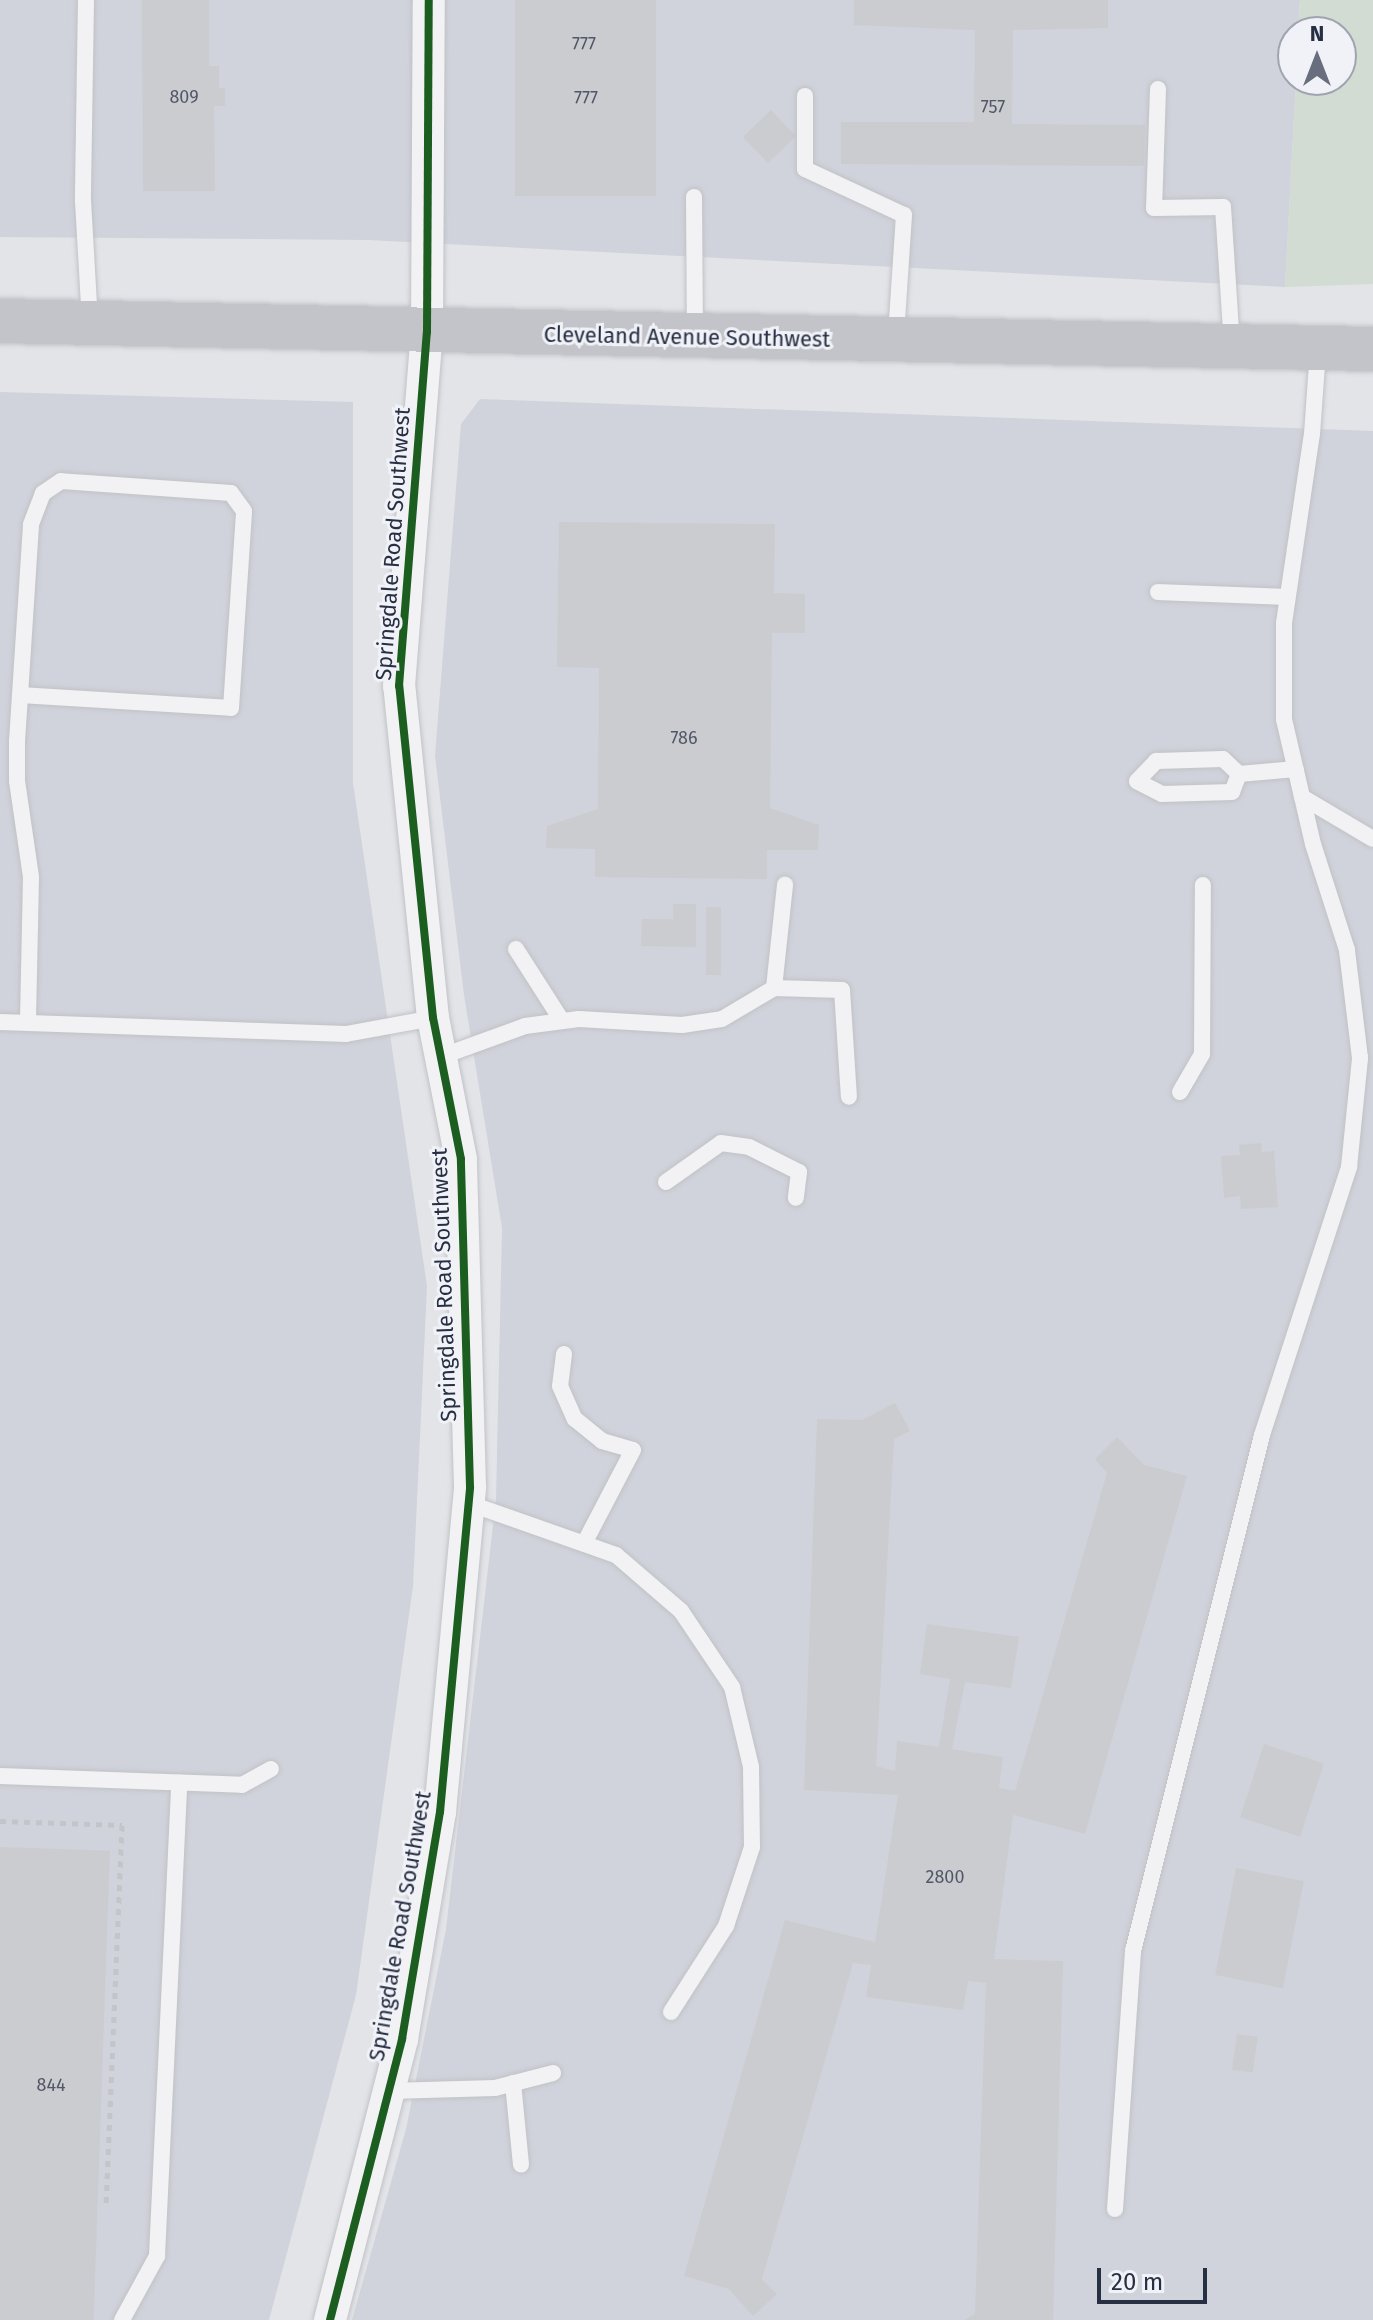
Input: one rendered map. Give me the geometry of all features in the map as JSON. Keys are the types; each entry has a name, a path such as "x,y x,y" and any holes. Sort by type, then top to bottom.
{"main road":[{"name":"Cleveland Avenue Southwest","path":"0,321 1318,351 1373,349"}],"street":[{"name":"Springdale Road Southwest","path":"330,2320 389,2091 440,1812 468,1503 461,1159 433,1018 399,686 427,332 429,0"}],"lane":[{"path":"86,0 83,201 90,323"},
{"path":"1158,89 1154,208 1223,207 1232,349"},
{"path":"805,96 805,169 904,215 896,342"},
{"path":"694,197 695,337"},
{"path":"1115,2209 1133,1951 1262,1435 1349,1167 1360,1058 1347,950 1302,797 1284,719 1287,597 1312,434 1318,351"},
{"path":"20,695 231,708 244,511 231,493 61,481 43,493 31,525 20,695 17,781 31,877 28,1023"},
{"path":"1158,592 1287,597"},
{"path":"1239,774 1232,792 1162,794 1137,781 1156,761 1223,759 1239,774 1296,769"},
{"path":"1302,797 1373,839"},
{"path":"774,988 785,885"},
{"path":"1180,1092 1202,1054 1203,885"},
{"path":"516,949 562,1021"},
{"path":"440,1057 525,1026 562,1021 708,1021 774,988 842,990 849,1097"},
{"path":"0,1022 346,1034 433,1018"},
{"path":"666,1182 721,1143 759,1151 799,1172 796,1198"},
{"path":"564,1354 560,1386 575,1419 602,1441 633,1450 585,1542"},
{"path":"468,1503 616,1555 681,1611 732,1687 751,1767 752,1847 726,1926 671,2012"},
{"path":"0,1776 242,1785 271,1769"},
{"path":"122,2320 157,2256 179,1783"},
{"path":"389,2091 513,2083 553,2073"},
{"path":"513,2083 521,2165"}],"path":[{"path":"0,1821 122,1825 106,2205"}],"shaded area":[{"path":"0,0 1300,0 1299,16 1277,16 1277,96 1295,96 1285,287 368,240 0,237"},
{"path":"1300,0 1373,0 1373,284 1285,287 1295,96 1357,96 1357,16 1299,16"},
{"path":"0,392 353,402 353,783 427,1286 413,1586 356,1995 269,2320 0,2320"},
{"path":"480,399 1373,431 1373,2320 352,2320 406,2129 446,1929 496,1500 502,1228 464,995 435,756 461,424"}],"building":[{"path":"142,0 209,0 209,66 219,66 219,88 225,88 225,106 214,106 215,191 143,191"},
{"path":"515,0 656,0 656,196 515,196"},
{"path":"854,0 1108,0 1108,28 1013,30 1012,124 1145,125 1144,166 841,164 841,122 974,122 975,30 854,25"},
{"path":"771,110 796,136 768,163 743,137"},
{"path":"559,522 775,524 774,593 805,594 805,633 772,633 770,808 819,825 818,850 767,850 767,879 595,877 595,849 546,848 547,826 598,809 599,668 557,667"},
{"path":"673,904 696,904 696,947 641,946 642,919 673,919"},
{"path":"706,907 721,907 721,975 706,975"},
{"path":"1261,1143 1262,1152 1274,1151 1278,1207 1241,1209 1240,1196 1224,1198 1221,1156 1240,1155 1239,1145"},
{"path":"895,1403 910,1431 894,1439 876,1766 895,1771 897,1741 939,1747 950,1679 920,1674 927,1624 1019,1637 1011,1688 965,1682 952,1749 1003,1757 999,1788 1015,1791 1107,1473 1095,1459 1117,1437 1144,1465 1187,1476 1085,1834 1013,1815 994,1959 1063,1961 1053,2320 964,2320 975,2314 986,1983 968,1981 963,2010 866,1997 871,1965 853,1963 762,2279 777,2294 753,2316 729,2289 684,2276 785,1920 875,1942 898,1795 804,1790 817,1419 862,1420"},
{"path":"1264,1744 1324,1763 1300,1837 1240,1817"},
{"path":"0,1847 110,1851 94,2320 0,2320"},
{"path":"1236,1868 1304,1881 1283,1988 1215,1975"},
{"path":"1237,2034 1258,2037 1253,2073 1232,2070"}],"cycle path":[{"path":"330,2320 402,2039 440,1812 470,1487 461,1159 433,1018 399,686 427,332 429,0"}]}
